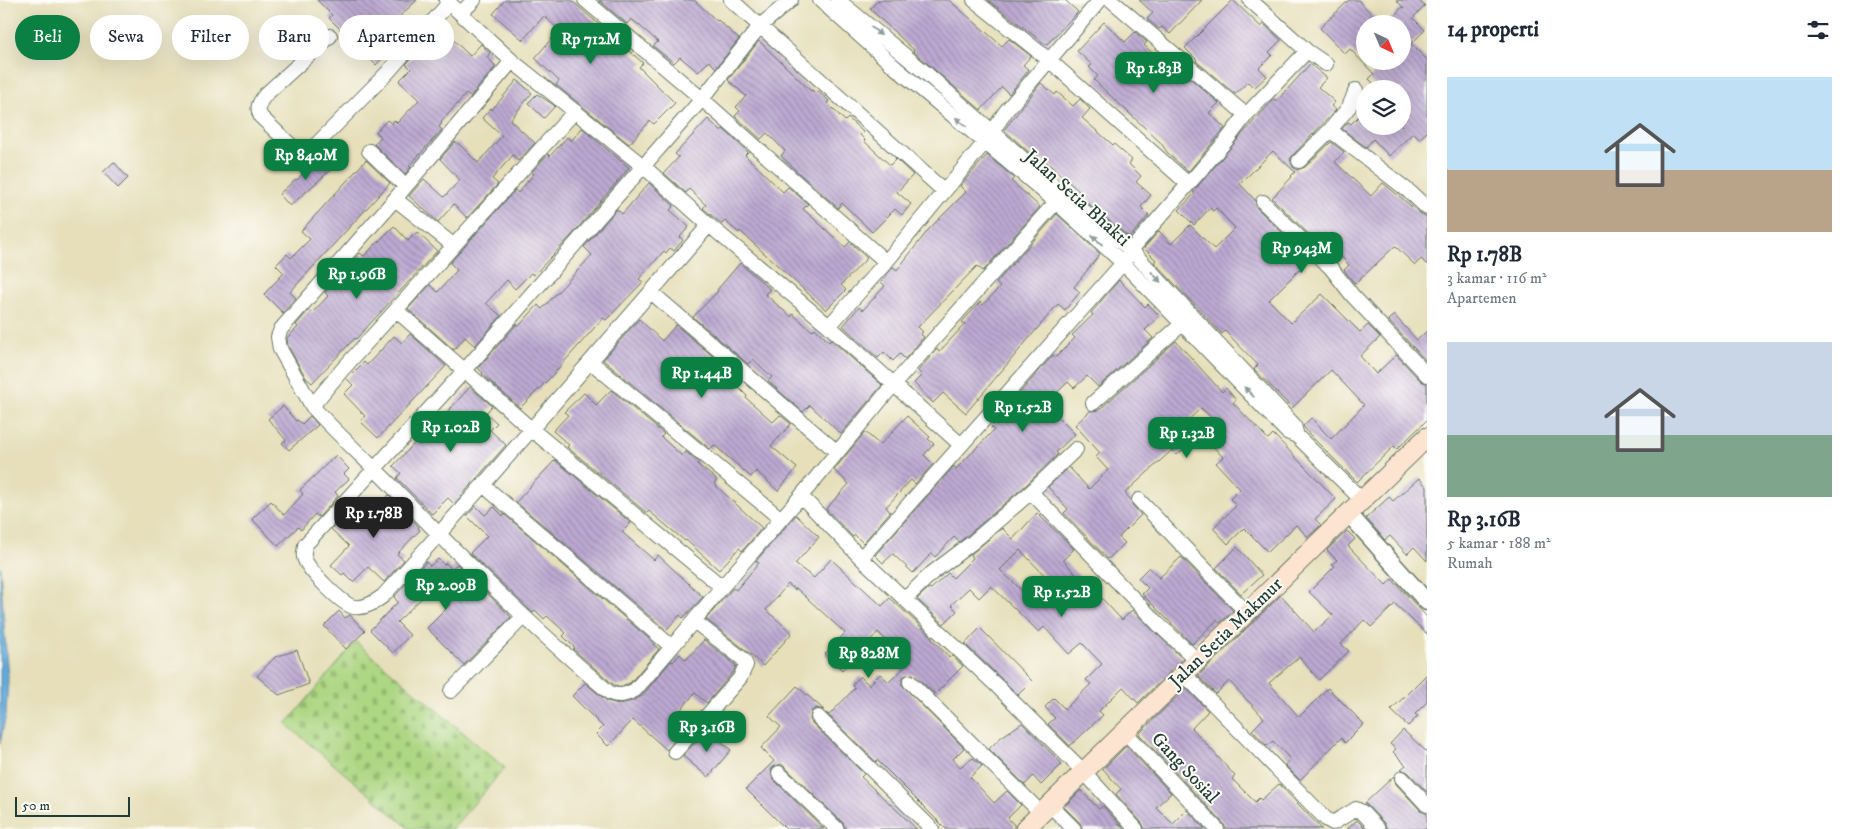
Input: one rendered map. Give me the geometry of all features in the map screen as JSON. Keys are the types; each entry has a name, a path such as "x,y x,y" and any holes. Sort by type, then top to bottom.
{"main road":[{"name":"Jalan Setia Makmur","path":"1025,829 1427,437"}],"street":[{"path":"461,13 474,0"},
{"path":"585,0 702,99 886,262"},
{"path":"731,0 944,191"},
{"path":"709,225 483,485 383,596 374,603 364,607 353,607 342,600 307,564 303,556 305,545 376,470 465,370 702,99 760,26 791,0"},
{"name":"Jalan Setia Bhakti","path":"820,0 896,68 989,136"},
{"name":"Jalan Setia Bhakti","path":"838,0 906,57 989,136 1059,197 1130,250 1287,432 1297,436 1363,501"},
{"path":"974,0 1049,60 1188,183"},
{"path":"829,326 886,262 989,136 1006,112 1100,0"},
{"path":"1111,0 1246,115"},
{"path":"1250,0 1307,50 1326,64"},
{"path":"330,36 265,94 259,103 258,111 260,118 299,153 306,153 311,150 388,72 448,2 512,61 643,166 709,225 829,326 961,445"},
{"path":"861,558 1122,263 1130,250 1226,141 1246,115 1307,50"},
{"path":"896,68 906,57"},
{"path":"512,61 281,329 278,337 280,349 312,406 334,430 438,534 524,616 610,693 619,696 635,690 894,384 1059,197"},
{"path":"1299,161 1330,130 1349,107 1356,90"},
{"path":"312,406 342,370 575,111"},
{"path":"1330,130 1411,192 1427,208"},
{"path":"369,151 405,186"},
{"name":"Jalan Setia Bhakti","path":"1059,197 1182,324 1223,357"},
{"path":"395,199 453,246"},
{"path":"1263,202 1331,268 1352,295 1427,375"},
{"path":"651,292 837,452"},
{"path":"397,311 531,429 722,587"},
{"path":"1093,403 1182,324"},
{"path":"591,362 781,519"},
{"path":"906,599 932,573 973,542 1031,492 1076,449"},
{"path":"483,485 672,647"},
{"path":"1031,492 1151,617 1191,667 1326,819 1333,823 1356,809 1362,812 1378,829"},
{"path":"801,496 861,558 998,687 1084,772 1136,829"},
{"path":"1139,500 1247,613"},
{"path":"1349,514 1427,602"},
{"path":"451,691 524,616"},
{"path":"675,752 740,678 746,665 743,659 694,621"},
{"path":"910,682 1046,809 1074,829"},
{"path":"818,717 932,829"},
{"name":"Gang Sosial","path":"1125,732 1217,829"},
{"path":"779,773 837,829"},
{"path":"1402,778 1427,805"}],"green space":[{"path":"356,642 505,768 452,829 410,829 286,724"}],"water":[{"path":"0,566 8,680 6,714 0,744"}],"building":[{"path":"317,0 417,0 401,15 339,15 339,28 329,18 332,15"},
{"path":"505,0 571,0 643,63 639,67 675,103 654,124 650,121 629,144 556,85 559,81 535,58 559,30 544,16 523,40 493,14"},
{"path":"599,0 694,0 739,39 716,68 709,61 698,72 680,57 674,63 653,46 658,42 639,25 631,19 627,24"},
{"path":"878,0 949,0 1002,46 1009,39 1031,56 1023,65 1029,70 1009,94 1002,87 981,110 913,51 870,9"},
{"path":"988,0 1065,0 1078,12 1046,45"},
{"path":"1139,0 1202,0 1170,34 1162,27 1159,29 1147,19 1153,13"},
{"path":"1233,0 1261,27 1264,24 1281,40 1269,52 1272,55 1259,68 1267,76 1254,88 1248,82 1235,94 1196,61 1185,48"},
{"path":"1349,0 1358,0 1372,15 1356,15 1356,55 1350,49 1345,54 1320,28"},
{"path":"1396,0 1418,0 1425,6 1413,18 1425,30 1411,44 1411,15 1395,15 1402,7 1404,8"},
{"path":"1104,22 1125,42 1135,32 1147,42 1144,45 1180,79 1185,74 1219,103 1209,113 1225,128 1188,172 1167,152 1161,143 1094,80 1098,76 1089,67 1092,65 1077,51"},
{"path":"454,41 470,56 481,44 490,53 487,57 496,66 470,97 466,94 441,122 439,127 442,130 409,166 411,167 405,174 374,144 381,137 376,132 387,120 392,124 394,120 397,123 419,100 399,81 411,69 406,64 410,60 454,60"},
{"path":"759,41 811,91 815,93 818,91 829,101 827,103 845,121 848,118 863,132 860,135 864,141 890,165 896,159 913,175 897,192 911,204 902,215 895,209 872,232 842,203 838,208 800,174 781,156 785,151 767,133 761,139 735,116 740,111 736,107 746,96 728,80"},
{"path":"1411,44 1427,60 1427,132 1419,139 1413,133 1411,135 1411,80 1370,80 1374,74 1370,70 1411,70"},
{"path":"371,60 381,60 376,65"},
{"path":"1310,64 1327,78 1318,87 1335,102 1331,106 1336,110 1293,155 1290,159 1293,167 1297,170 1305,167 1331,142 1344,152 1335,162 1371,196 1383,183 1427,217 1427,265 1421,259 1415,265 1395,246 1355,284 1344,270 1349,265 1331,246 1326,251 1272,198 1295,172 1273,151 1240,184 1255,200 1257,208 1293,243 1286,251 1302,267 1269,300 1291,323 1322,294 1360,332 1368,325 1380,337 1360,356 1376,374 1396,355 1421,381 1427,384 1427,420 1397,449 1394,446 1357,482 1303,426 1311,418 1331,439 1364,405 1331,370 1292,408 1254,369 1258,365 1225,331 1222,334 1154,262 1156,260 1144,248 1159,231 1171,244 1190,225 1214,249 1235,228 1216,208 1213,211 1210,208 1194,225 1179,210 1244,132 1274,99 1277,101"},
{"path":"517,80 532,93 510,120 535,143 518,161 513,155 492,179 498,184 467,218 454,204 438,222 409,196 424,179 444,197 460,180 440,159 455,142 478,163 502,136 482,118 491,108 492,110"},
{"path":"1041,83 1055,95 1057,92 1073,106 1080,99 1090,109 1082,118 1132,160 1129,164 1141,176 1136,182 1151,195 1141,207 1149,215 1131,236 1129,237 1078,195 1081,193 1043,159 1040,162 1004,130"},
{"path":"537,94 555,106 544,118 528,103"},
{"path":"708,119 721,131 723,129 748,152 745,155 783,192 788,187 808,204 803,209 845,247 850,242 867,258 841,285 846,290 826,310 740,231 739,233 725,221 722,224 703,208 706,205 689,189 686,193 664,173 679,157 675,154"},
{"path":"1356,119 1356,135 1411,135 1389,156 1373,139 1366,147 1342,129 1348,122 1351,124"},
{"path":"582,128 629,168 571,236 534,275 531,273 515,289 507,280 486,303 501,316 475,346 465,337 454,350 408,309 430,285 438,292 457,270 450,263 515,190 518,193 534,174 531,173 548,154 550,156 567,137 571,141"},
{"path":"318,155 333,168 290,206 279,194 297,180"},
{"path":"987,155 1014,178 1011,181 1040,207 983,271 977,266 918,327 923,332 920,334 924,337 905,359 900,354 893,361 884,352 878,358 843,326 859,307 863,310 885,286 881,282 893,267 897,270 929,229 966,192 960,186"},
{"path":"366,160 390,183 290,292 296,298 283,313 264,294 284,273 276,265 287,254 291,258 310,239 301,231"},
{"path":"114,162 128,178 118,188 103,172"},
{"path":"649,183 674,206 670,210 689,227 680,237 683,240 674,251 670,248 666,253 664,251 639,279 643,282 606,320 603,318 548,380 520,408 482,374 478,368 517,324 519,326 538,305 542,309 592,255 584,247 617,209 622,214"},
{"path":"1057,214 1100,254 1074,287 1080,292 1065,310 1058,304 966,413 943,393 933,403 914,383 922,375 918,371 937,349 939,352 965,324 962,322 980,302 983,305 1000,287 996,283"},
{"path":"394,226 408,241 417,232 437,251 356,339 312,383 306,378 288,346 287,338 298,327 296,325 309,310 312,313 328,296 325,292 360,253 364,256"},
{"path":"740,263 770,289 765,294 791,317 793,314 812,331 815,328 829,342 831,340 882,385 841,434 810,405 803,412 768,381 772,377 753,359 748,364 693,317 718,291"},
{"path":"1119,280 1145,307 1148,304 1160,316 1145,330 1153,338 1098,387 1087,376 1074,388 1068,382 1045,404 1075,434 1056,452 1058,454 1026,485 968,535 959,542 954,537 935,557 932,553 913,573 893,554 883,563 875,555 954,466 956,469 994,430 991,427 1020,398 1017,396 1053,355 1056,357 1075,338 1072,335 1093,315 1091,313"},
{"path":"1394,315 1417,340 1427,331 1427,362 1388,320"},
{"path":"639,319 662,341 676,325 737,377 733,382 747,396 746,398 773,422 780,415 791,424 771,446 797,468 778,491 756,471 751,477 714,445 710,449 603,360"},
{"path":"410,334 446,366 378,438 360,421 365,416 344,394 353,385 347,379 364,362 367,365 394,336 402,343"},
{"path":"1176,341 1222,392 1226,388 1236,400 1233,403 1268,439 1273,434 1336,499 1315,519 1321,525 1308,537 1296,525 1268,552 1244,528 1228,544 1213,528 1236,506 1230,499 1240,489 1216,463 1223,457 1206,439 1220,426 1201,408 1183,425 1185,427 1179,433 1190,444 1177,455 1172,450 1125,493 1141,515 1119,537 1125,543 1108,559 1064,513 1068,509 1048,487 1069,467 1089,489 1108,470 1096,457 1100,453 1075,425 1090,411 1099,410"},
{"path":"470,387 492,406 486,413 497,423 490,430 506,445 454,504 448,498 432,514 397,478 401,473 393,466 426,431 428,433"},
{"path":"611,390 664,434 661,437 682,456 686,452 699,462 697,464 717,480 714,484 762,528 742,551 739,548 719,570 686,540 649,511 647,513 567,447 569,445 553,431 568,415 564,412 584,393 596,405"},
{"path":"283,406 296,421 302,424 310,416 318,425 289,450 282,443 286,440 268,419"},
{"path":"907,416 930,437 928,439 934,444 924,455 933,464 915,484 911,480 886,507 890,512 863,543 855,535 853,537 826,509 849,484 834,470 865,432 880,445"},
{"path":"336,455 349,469 344,474 349,479 335,492 338,496 319,517 315,514 301,530 298,527 278,546 252,519 271,501 284,515 303,494 300,490"},
{"path":"555,460 631,523 622,532 654,560 658,555 703,597 683,618 680,615 666,630 516,502"},
{"path":"1419,478 1427,487 1427,561 1414,547 1407,554 1390,536 1385,540 1366,518 1389,497 1393,501"},
{"path":"389,495 420,530 397,554 404,560 384,582 368,567 353,582 344,573 342,575 331,565 349,546 331,529 363,498 375,509"},
{"path":"476,506 485,515 494,507 503,516 504,514 654,643 659,649 630,683 621,686 614,685 573,649 575,648 563,636 566,633 547,616 544,619 535,610 533,613 470,553 487,536 467,516"},
{"path":"1037,513 1074,549 1063,560 1122,620 1132,610 1183,659 1138,703 1123,687 1099,711 1103,715 1070,746 1048,724 1055,718 1045,707 1054,698 1065,709 1091,684 1086,680 1102,664 1082,643 1069,654 1044,627 1039,632 991,586 979,598 969,588 951,605 957,611 944,624 917,599 948,573 953,578 973,558 971,554 1002,528 1013,539","holes":["1020,550 1059,590 1041,608 1000,570"]},
{"path":"796,515 819,537 795,564 814,578 831,559 882,606 890,598 932,637 950,658 952,656 963,666 935,694 913,674 904,676 902,685 964,748 953,759 960,767 973,758 982,766 970,777 994,803 1007,791 1021,805 1008,818 1014,825 1014,829 946,829 877,760 876,762 826,713 829,715 855,688 852,685 860,676 869,685 880,674 889,682 908,664 878,632 842,670 825,654 845,633 796,588 795,590 788,584 766,610 792,633 763,666 706,619 733,588 736,590 759,563 756,561"},
{"path":"1347,531 1355,539 1348,546 1386,585 1392,579 1427,617 1427,634 1395,604 1371,627 1364,620 1341,644 1349,651 1319,680 1299,657 1269,683 1299,717 1328,688 1364,724 1345,743 1341,738 1300,780 1285,765 1290,759 1273,741 1267,746 1252,730 1264,718 1229,681 1216,694 1198,676 1281,595 1314,632 1333,615 1309,592 1335,566 1332,564 1337,560 1327,550"},
{"path":"1237,547 1262,575 1241,594 1216,568"},
{"path":"1181,557 1233,611 1220,623 1217,620 1192,644 1142,594 1148,588 1138,578 1149,567 1159,578"},
{"path":"438,559 444,565 446,563 451,569 457,564 511,617 464,665 427,628 450,605 432,588 397,622 410,635 393,653 370,630 398,602 394,597 426,562 430,566"},
{"path":"339,611 345,618 350,615 365,631 346,649 324,626"},
{"path":"980,628 1032,681 1018,695 965,644"},
{"path":"704,640 736,665 734,671 707,703 695,693 678,713 689,723 667,750 633,720 608,746 596,734 603,727 572,696 585,683 607,701 619,704 632,701 642,696 671,661 673,662 680,654 686,660"},
{"path":"297,650 309,684 279,695 257,676 275,657"},
{"path":"1427,674 1427,702 1415,714 1418,716 1408,726 1391,710"},
{"path":"797,686 824,710 816,708 811,711 810,719 812,723 864,774 861,777 917,829 846,829 843,823 781,764 773,767 771,770 773,779 824,829 786,829 746,789 774,761 761,748 781,727 769,716"},
{"path":"1186,688 1208,711 1192,728 1235,776 1232,779 1255,802 1259,798 1261,800 1279,784 1322,829 1226,829 1223,823 1139,734"},
{"path":"1022,723 1062,764 1041,785 1033,776 1025,785 989,749 1000,738"},
{"path":"707,729 731,750 708,777 683,756"},
{"path":"1403,730 1427,752 1427,792 1408,772 1401,769 1406,765 1393,752 1396,749 1390,744"},
{"path":"1126,746 1171,793 1156,807 1173,824 1187,810 1205,829 1145,829 1142,823 1116,794 1121,789 1103,769"},
{"path":"1394,776 1396,784 1421,811 1427,814 1427,829 1387,829 1384,823 1365,803"},
{"path":"1081,790 1099,809 1103,806 1124,829 1083,829 1080,823 1064,807"},
{"path":"1357,820 1366,829 1347,829"}]}
